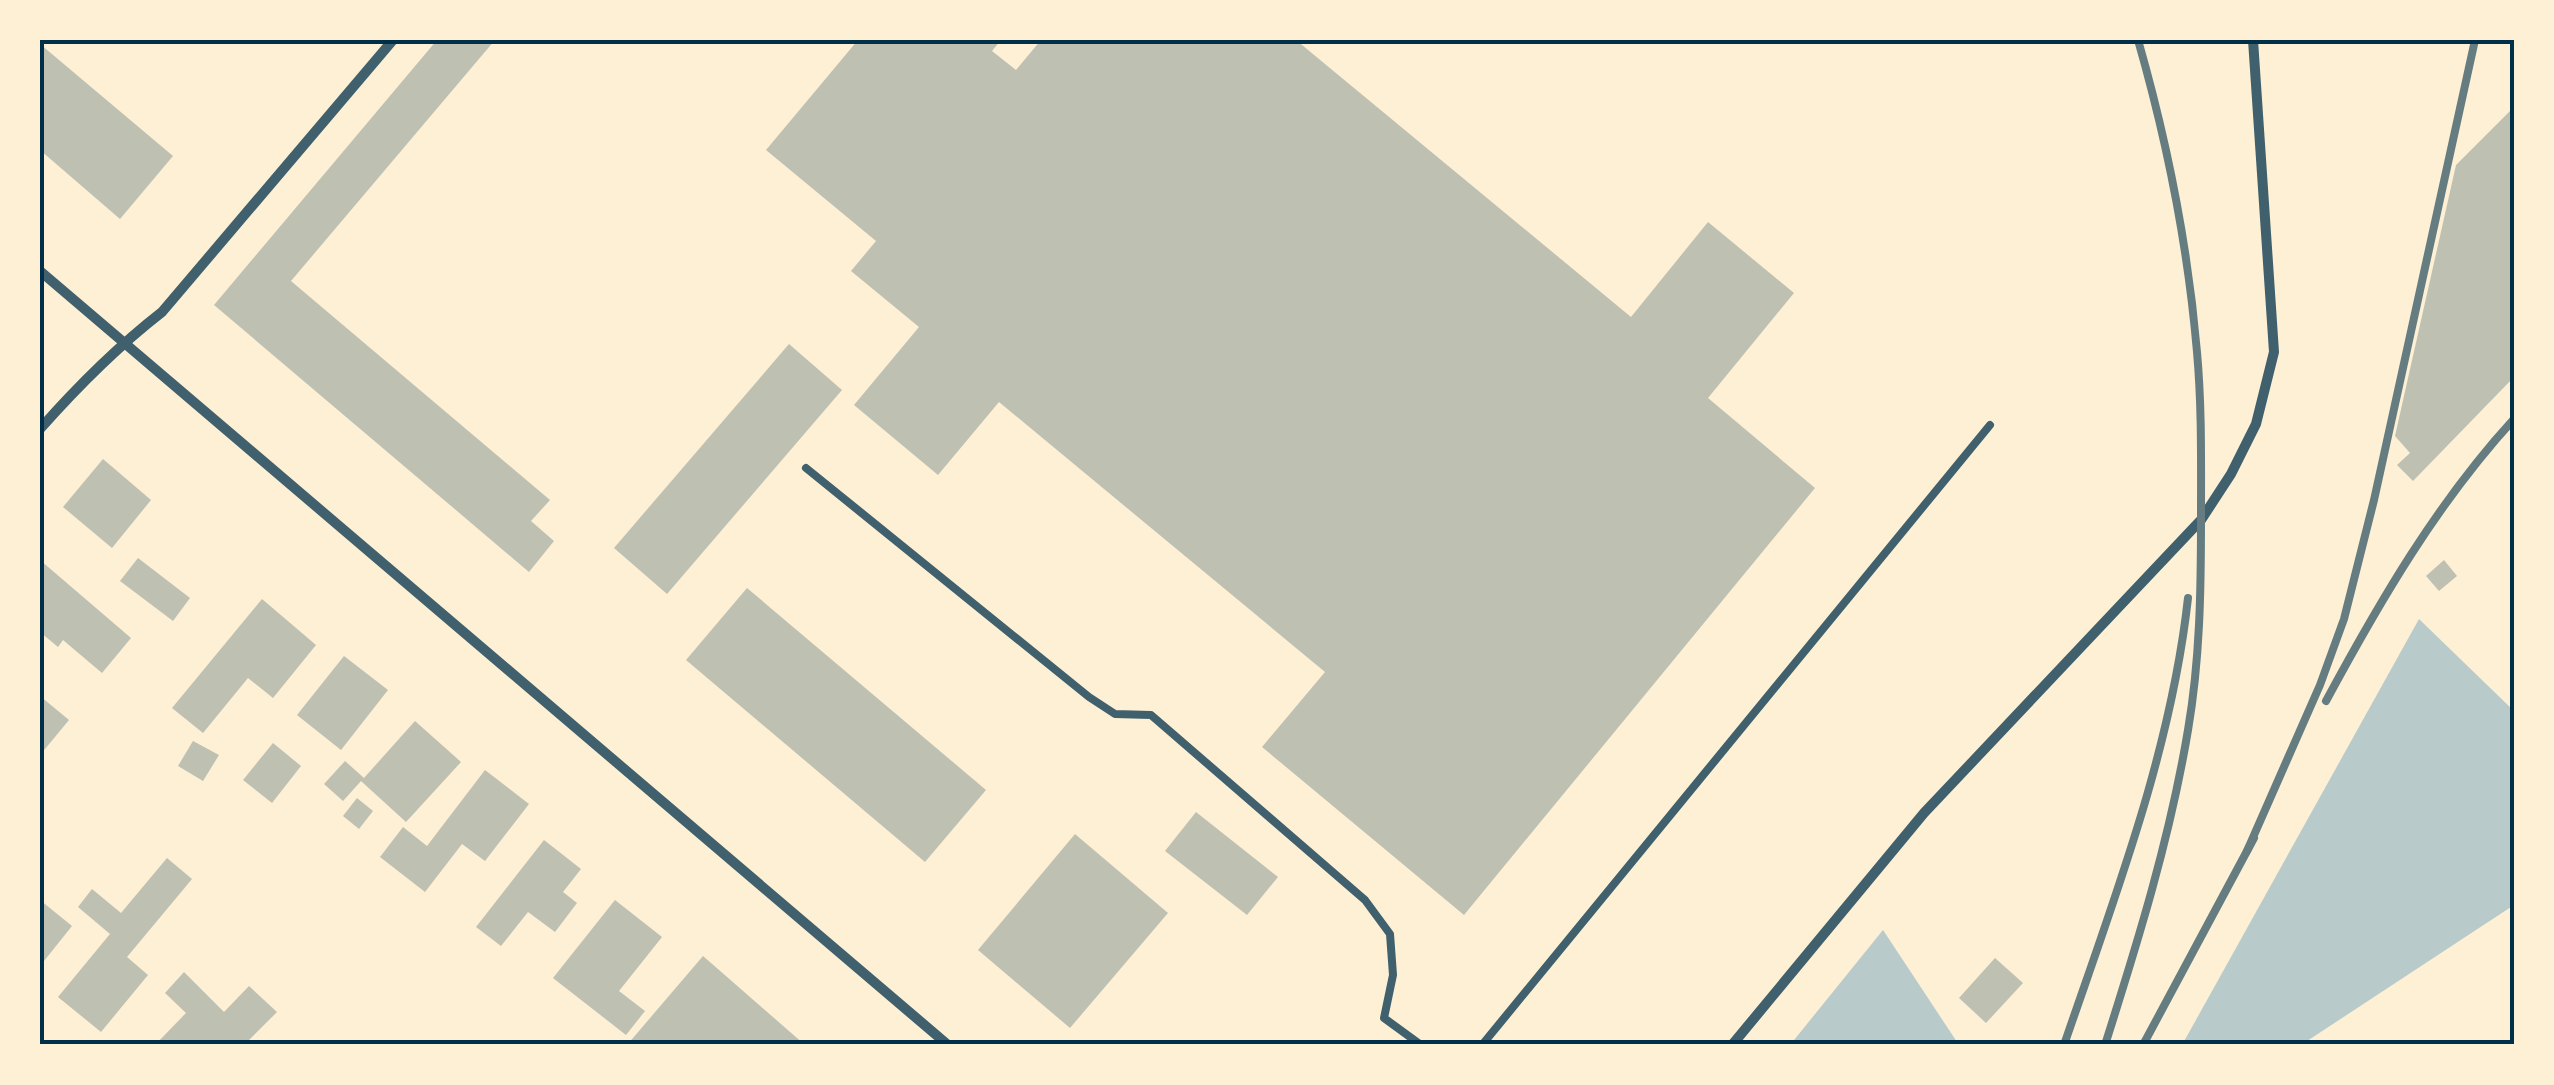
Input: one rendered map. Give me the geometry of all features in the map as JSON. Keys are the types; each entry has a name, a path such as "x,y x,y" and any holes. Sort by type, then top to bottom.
{"street":[{"path":"40,428 86,377 162,312 394,40"},
{"path":"1732,1045 1924,813 2202,520 2232,474 2256,424 2274,352 2253,40"},
{"path":"40,270 948,1045"}],"lane":[{"path":"1482,1045 1990,425"},
{"path":"806,468 1089,697 1115,714 1151,715 1365,900 1390,934 1393,975 1384,1018 1421,1045"}],"shaded area":[{"path":"2419,619 2514,711 2514,905 2301,1045 2182,1045"},
{"path":"1883,930 1959,1045 1790,1045"}],"building":[{"path":"437,40 495,40 291,281 550,500 531,521 554,541 529,572 214,305"},
{"path":"858,40 1001,40 992,51 1016,70 1041,40 1296,40 1631,317 1708,222 1794,293 1708,398 1815,488 1464,915 1262,747 1325,672 999,402 938,475 854,405 919,327 851,271 876,241 766,150"},
{"path":"40,44 173,156 120,219 40,150"},
{"path":"2514,107 2514,377 2413,481 2397,465 2410,453 2395,436 2456,165"},
{"path":"789,344 842,390 667,594 614,548"},
{"path":"103,459 151,500 112,548 63,507"},
{"path":"138,558 190,598 173,621 120,581"},
{"path":"40,560 131,638 102,673 63,640 58,647 40,632"},
{"path":"2444,560 2457,576 2439,591 2426,576"},
{"path":"747,588 986,790 925,862 686,660"},
{"path":"262,599 316,645 273,698 248,678 203,733 172,708"},
{"path":"344,656 388,690 341,750 297,715"},
{"path":"40,696 69,720 40,755"},
{"path":"415,721 461,762 406,822 361,781 343,801 324,784 345,761 364,778"},
{"path":"193,741 219,755 203,781 178,766"},
{"path":"273,743 301,766 272,803 243,780"},
{"path":"485,770 529,804 485,861 462,844 425,892 380,857 403,827 427,846"},
{"path":"357,798 373,811 359,829 343,816"},
{"path":"1196,812 1278,877 1247,915 1165,851"},
{"path":"1075,834 1168,913 1070,1028 978,950"},
{"path":"544,840 581,869 563,892 577,903 555,932 528,912 501,946 476,927"},
{"path":"167,858 192,879 127,957 148,975 101,1032 58,997 110,934 78,907 92,889 121,913"},
{"path":"40,900 72,926 40,966"},
{"path":"615,900 662,937 619,991 645,1011 626,1035 553,978"},
{"path":"703,956 805,1045 627,1045"},
{"path":"1995,958 2023,983 1986,1023 1959,998"},
{"path":"184,972 224,1012 249,986 277,1012 244,1045 155,1045 186,1013 165,993"}],"railway":[{"path":"2105,1045 2152,889 2181,770 2195,677 2200,599 2199,373 2193,313 2175,194 2138,40"},
{"path":"2247,851 2320,685 2344,619 2374,500 2475,40"},
{"path":"2326,701 2411,554 2460,484 2514,419"},
{"path":"2064,1045 2121,880 2154,769 2180,655 2188,598"},
{"path":"2143,1045 2254,838"}]}
